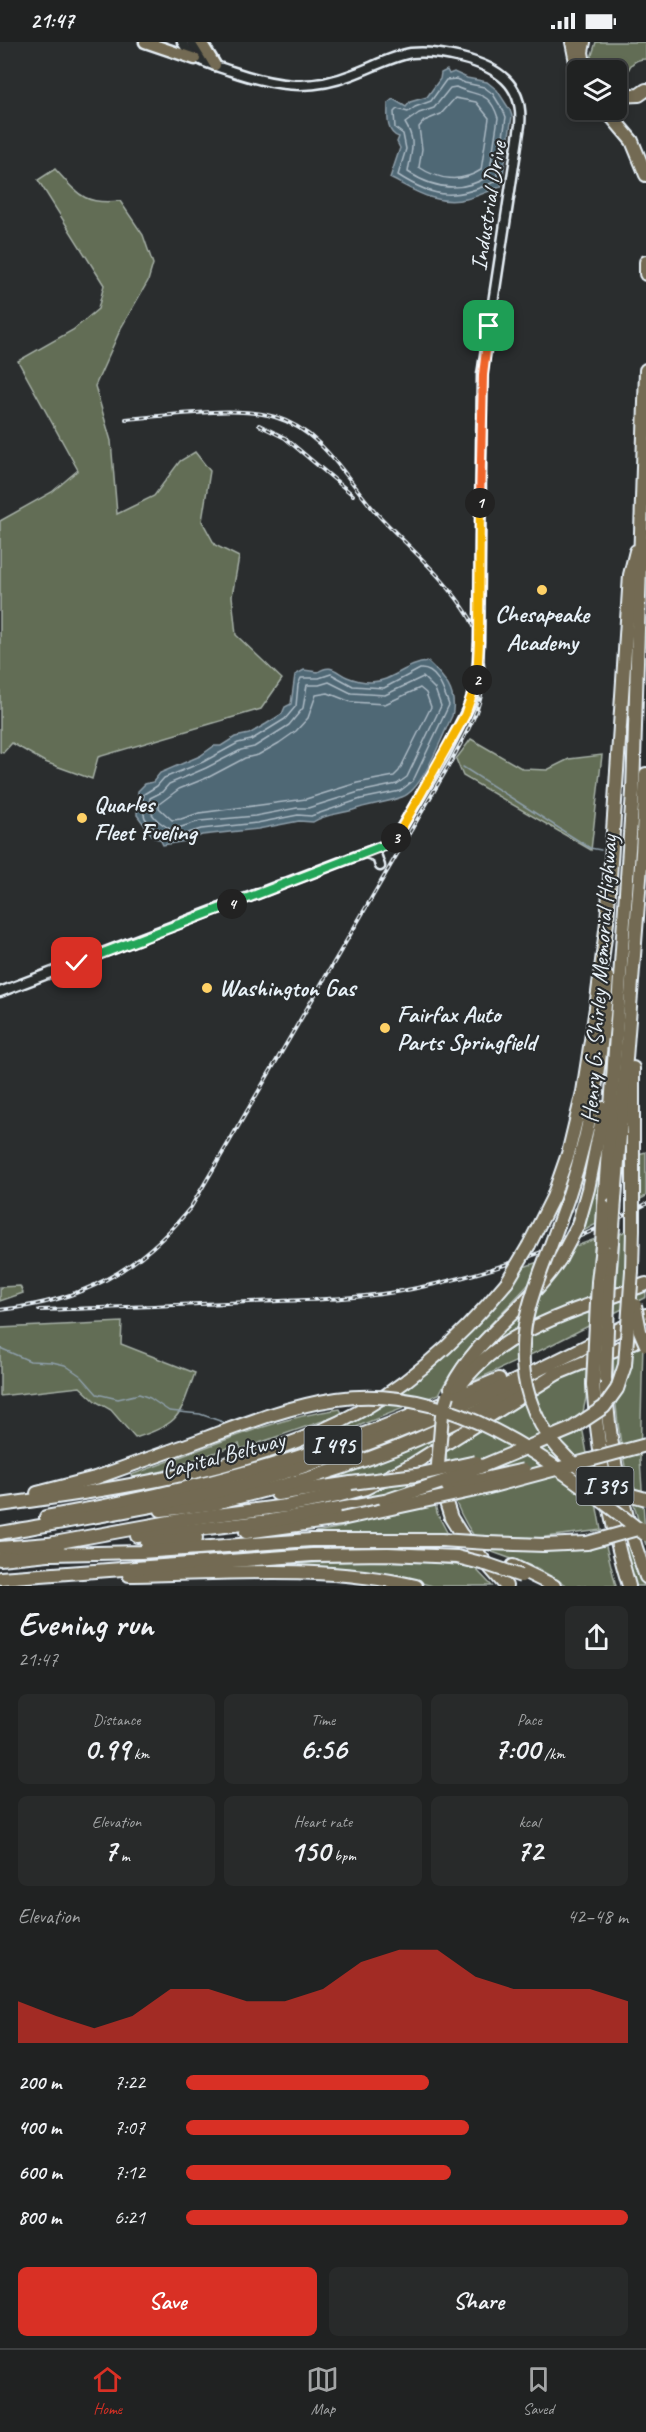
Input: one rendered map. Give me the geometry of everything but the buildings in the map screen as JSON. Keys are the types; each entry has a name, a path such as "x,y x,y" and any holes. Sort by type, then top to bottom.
{"highway":[{"path":"572,42 575,60"},
{"path":"583,60 584,42"},
{"path":"627,96 639,95 646,90"},
{"path":"614,120 632,141 646,175"},
{"path":"646,262 646,274"},
{"name":"Henry G. Shirley Memorial Highway","path":"607,1244 604,1207 633,792 646,370"},
{"path":"0,1504 74,1495 153,1480 238,1460 297,1442 342,1422 387,1394 422,1368 480,1315 507,1282 529,1245 561,1176 576,1124 596,1008 607,922 630,575 639,542"},
{"path":"646,774 633,984 615,1200 603,1281 607,1414 617,1479 634,1545 646,1576"},
{"path":"607,922 609,938 605,1012 596,1090 579,1166 530,1304 525,1325 524,1364 532,1405 543,1428 556,1445 584,1473 608,1487 646,1499"},
{"path":"53,1548 302,1526 454,1478 583,1422 604,1407 616,1389 627,1350 633,1229 633,984"},
{"path":"506,1586 470,1547 451,1518 441,1486 438,1465 440,1440 459,1372 478,1346 542,1285 560,1259 578,1225 588,1188 608,1088 615,1072"},
{"path":"632,1271 637,1321 646,1345"},
{"name":"I 395","path":"603,1281 593,1384 602,1473 629,1586"},
{"path":"453,1392 478,1364 514,1337 646,1284"},
{"name":"Capital Beltway","path":"0,1525 195,1486 315,1451 407,1418 523,1369 646,1308"},
{"path":"79,1520 208,1493 321,1460 470,1401 646,1316"},
{"path":"211,1504 322,1474 394,1448 558,1373 646,1337"},
{"path":"0,1559 186,1519 295,1504 366,1488 423,1458 558,1373"},
{"path":"0,1504 79,1483 276,1414 328,1401 368,1397 424,1404 461,1414 508,1437 544,1460 646,1535"},
{"path":"385,1501 510,1473 646,1436"},
{"path":"341,1514 485,1488 646,1445"},
{"path":"0,1533 447,1469 523,1449"},
{"path":"0,1548 141,1552 311,1540 441,1540 544,1545 587,1542 621,1535 646,1525"},
{"path":"0,1578 312,1555 388,1554 482,1559 513,1566 554,1586"},
{"path":"457,1557 489,1564 521,1576 538,1586"},
{"path":"17,1576 323,1574 365,1577 416,1586"}],"main road":[{"path":"146,42 195,59"},
{"path":"201,42 215,66"}],"street":[{"path":"182,42 195,59"},
{"name":"Industrial Drive","path":"191,42 196,50 215,66"},
{"name":"Industrial Drive","path":"195,59 270,83 312,85 338,80 406,54 438,54 468,60 493,69 512,86 520,104 520,125 483,375 477,682 465,715 393,842 366,853"},
{"path":"0,992 366,853 377,857 380,866"}],"green space":[{"path":"596,42 646,42 646,59 633,63 627,73 627,60 591,60"},
{"path":"55,169 82,196 97,201 120,201 143,235 153,264 148,281 121,328 95,386 111,441 117,514 154,496 180,461 195,452 210,471 202,521 215,545 239,557 232,596 236,635 282,679 261,709 98,757 92,779 45,762 12,743 3,753 0,752 0,521 52,492 78,470 18,361 73,330 98,309 104,285 38,180"},
{"path":"471,739 523,769 547,770 569,759 602,755 591,850 463,776 456,759"},
{"path":"646,1152 646,1196 639,1200 638,1154"},
{"path":"601,1159 596,1224 580,1233"},
{"path":"627,1230 626,1286 616,1290 620,1234"},
{"path":"595,1239 590,1300 534,1321 488,1347 487,1345 561,1267 573,1247"},
{"path":"552,1257 477,1339 463,1356 439,1394 333,1436 331,1432 382,1404 418,1379 472,1330 521,1268"},
{"path":"20,1286 23,1293 0,1301 0,1287"},
{"path":"646,1291 646,1297 471,1382 489,1364 530,1337 552,1326"},
{"path":"122,1322 121,1344 195,1373 177,1416 162,1428 135,1438 111,1410 95,1401 80,1387 0,1396 0,1328"},
{"path":"643,1342 640,1460 646,1545 632,1498 622,1451 613,1354"},
{"path":"586,1366 586,1398 581,1421 601,1530 538,1538 474,1536 453,1495 446,1450 538,1391"},
{"path":"340,1409 342,1413 337,1416 241,1449 239,1444 163,1471 132,1478 131,1475 260,1428"},
{"path":"478,1415 480,1419 378,1478 321,1482 321,1479"},
{"path":"428,1423 430,1428 348,1461 306,1474 263,1481"},
{"path":"426,1461 437,1513 448,1534 316,1535 316,1532 344,1527 339,1505 326,1507 325,1504"},
{"path":"629,1543 644,1586 635,1586 622,1545"},
{"path":"606,1546 616,1586 567,1586 537,1568 484,1549 558,1551"},
{"path":"355,1561 427,1562 474,1567 492,1586 433,1586 413,1581 229,1569"}],"water":[{"path":"447,70 449,74 454,72 467,78 487,82 497,90 512,116 501,187 455,201 427,196 390,178 400,148 397,142 399,137 391,132 389,127 388,103 393,99 406,107 410,102 427,97 440,79 441,73"},
{"path":"428,662 444,679 451,692 452,716 424,774 410,792 402,797 327,816 313,822 299,821 258,829 202,835 186,841 163,845 160,839 154,838 137,815 138,791 145,784 153,782 160,773 200,756 214,746 221,746 235,737 249,734 282,714 285,707 291,704 295,675 304,670 318,672 330,668 347,677 371,682 386,679 420,663"}],"waterway":[{"path":"463,767 590,848 601,850"},
{"path":"0,1348 30,1361 65,1365 81,1376 97,1394 118,1399 139,1394 150,1398 169,1411 200,1414 223,1422"}],"railway":[{"path":"0,1310 57,1299 107,1279 151,1249 191,1207 448,767 474,717 484,676 477,633 461,604 440,578 382,519 335,460 308,434 293,424 275,417 241,412 202,412 126,419"},
{"path":"259,425 285,438 353,495"},
{"path":"39,1310 310,1300 391,1293 473,1275 532,1256 590,1232 646,1204"}],"place":[{"name":"Chesapeake Academy","path":"542,590"},
{"name":"Quarles Fleet Fueling","path":"82,818"},
{"name":"Washington Gas","path":"207,988"},
{"name":"Fairfax Auto Parts Springfield","path":"385,1028"}],"route":[{"path":"77,963 393,842 444,756 470,704 477,682 483,375 489,326"}]}
